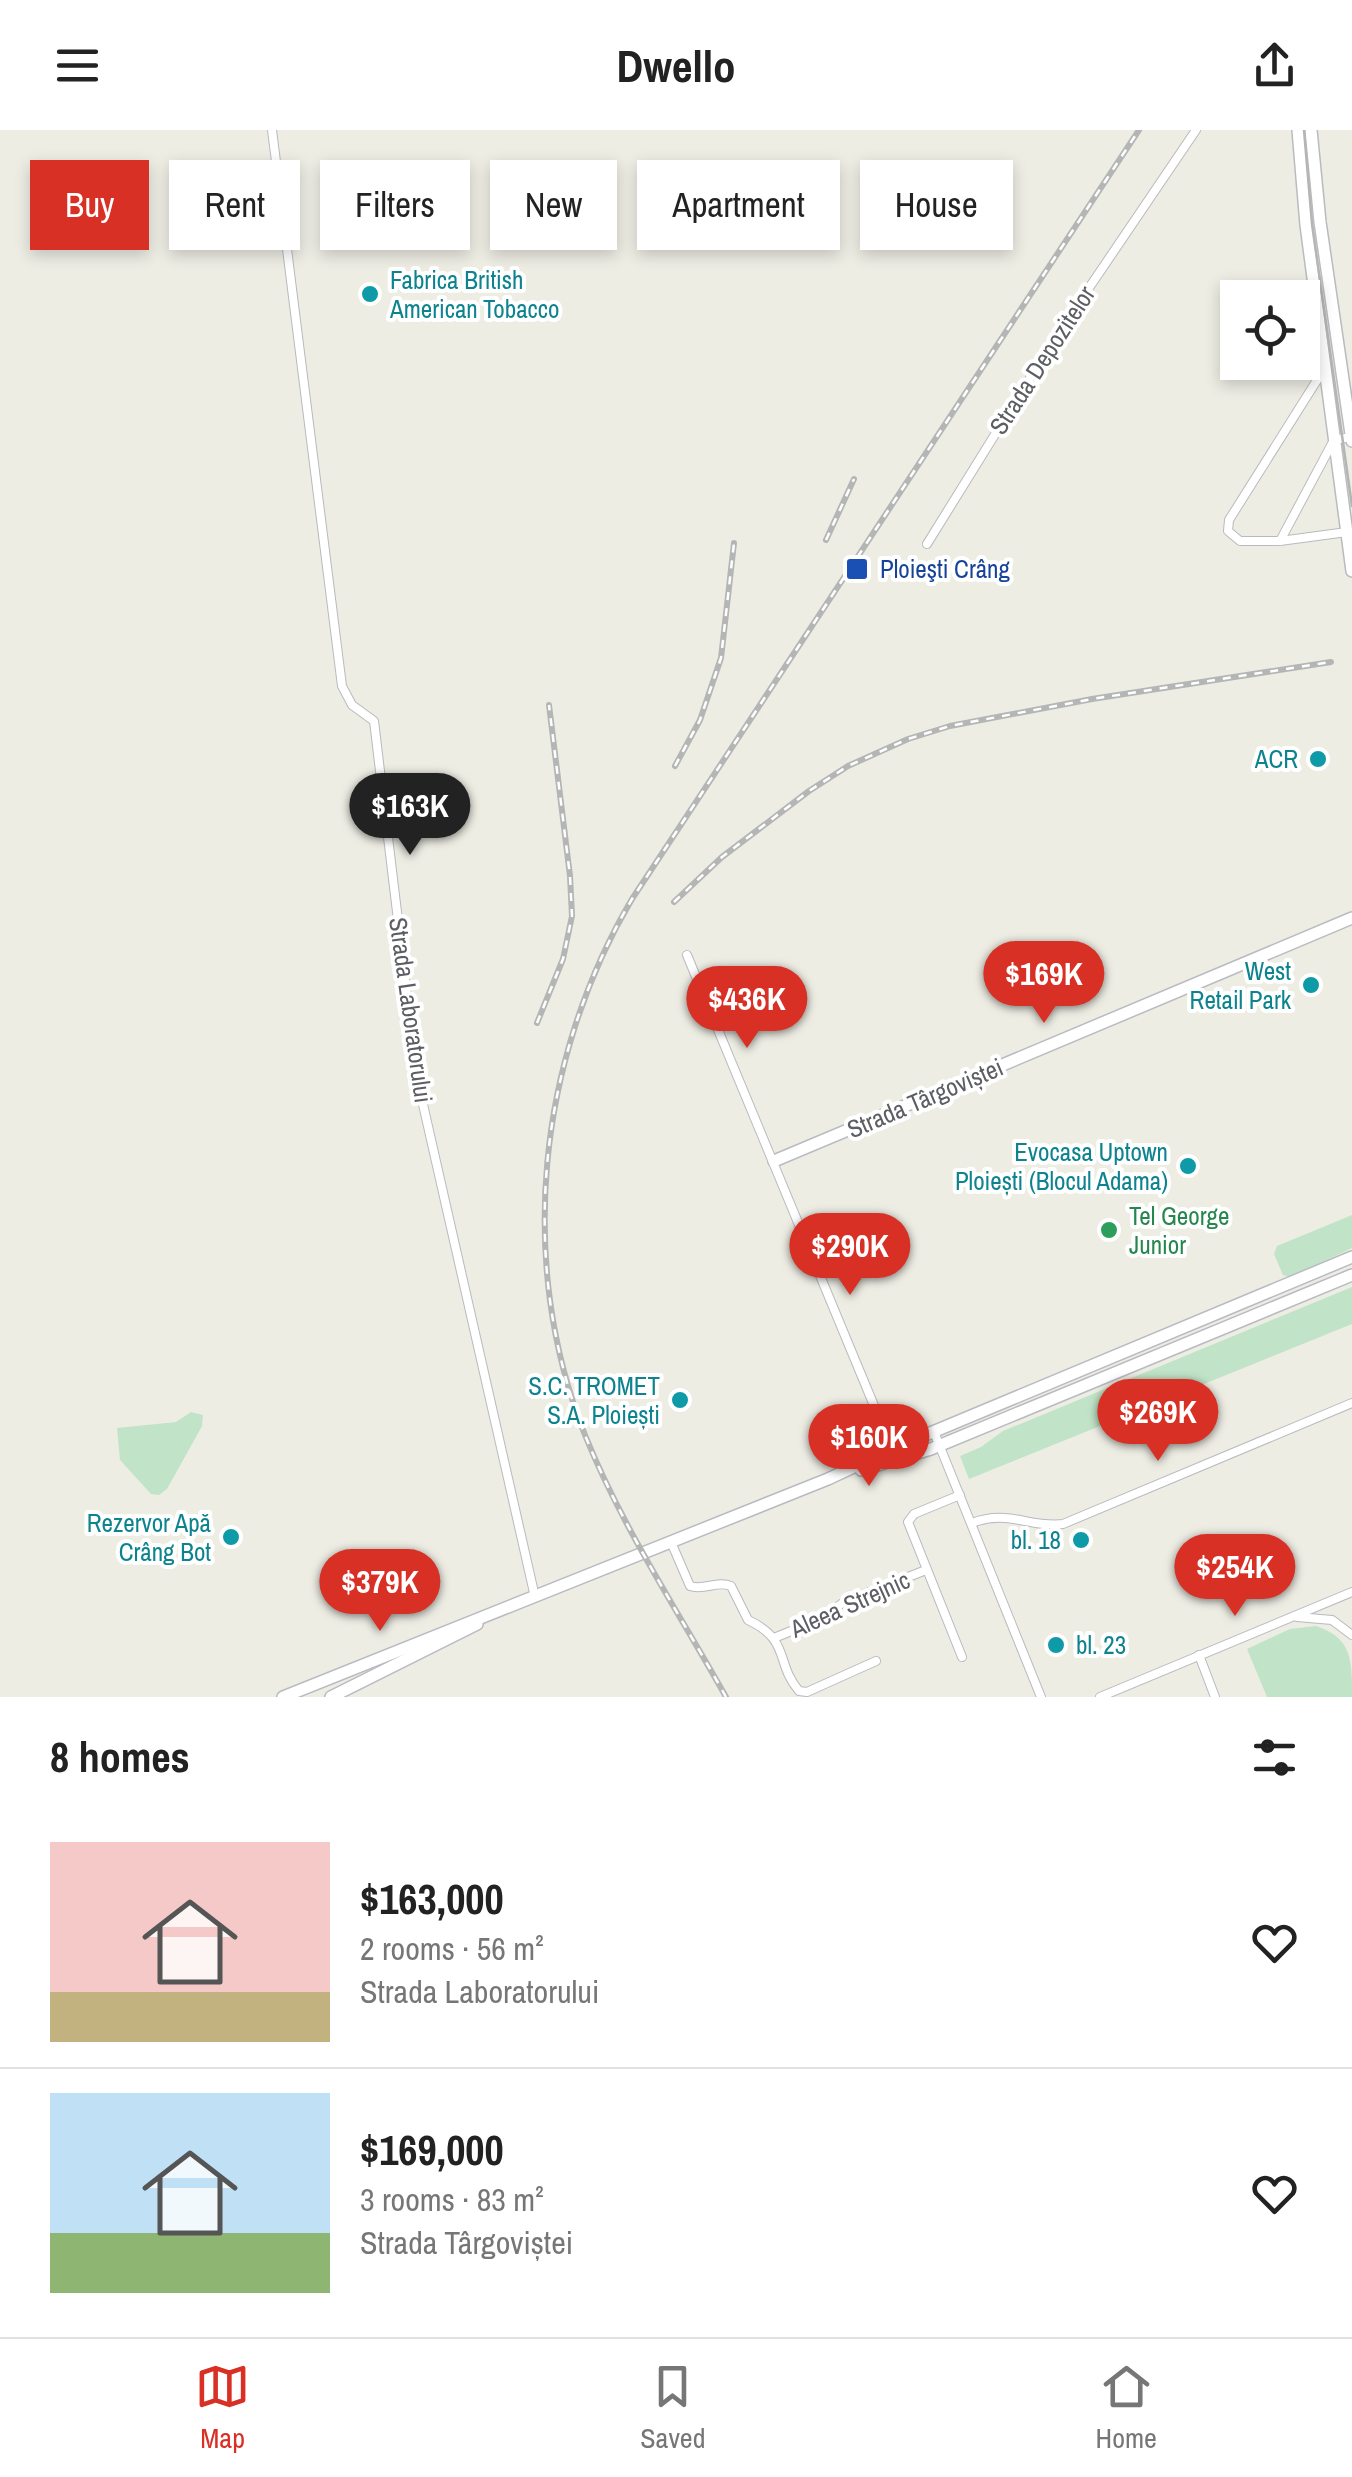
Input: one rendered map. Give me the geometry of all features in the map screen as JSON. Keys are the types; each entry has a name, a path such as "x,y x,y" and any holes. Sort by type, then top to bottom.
{"main road":[{"path":"1298,130 1306,225 1352,571"},
{"path":"1311,130 1320,222 1352,439"},
{"name":"Strada Târgoviștei","path":"774,1161 1352,918"},
{"path":"283,1697 894,1454 934,1432 1352,1257"},
{"path":"894,1454 940,1446 1352,1275"},
{"path":"331,1697 493,1614"}],"street":[{"name":"Strada Laboratorului","path":"272,130 342,686 352,706 374,721 417,1078 535,1597"},
{"name":"Strada Depozitelor","path":"927,544 1053,341 1196,130"},
{"path":"1324,370 1227,526 1240,541 1280,541 1349,531"},
{"path":"1280,541 1334,440 1352,439"},
{"path":"688,955 894,1454"},
{"path":"972,1523 1003,1516 1063,1524 1352,1403"},
{"path":"934,1432 1042,1697"},
{"name":"Aleea Strejnic","path":"960,1495 909,1518 908,1526 962,1657"},
{"name":"Aleea Strejnic","path":"671,1542 690,1586 731,1586 748,1620 762,1625 774,1638 796,1688 803,1695 876,1661"},
{"name":"Aleea Strejnic","path":"774,1638 818,1620 844,1602 926,1570"},
{"path":"1100,1697 1352,1592"},
{"path":"1286,1618 1332,1620 1352,1635"},
{"path":"1198,1655 1216,1697"}],"green space":[{"path":"1352,1215 1352,1248 1290,1277 1283,1275 1274,1254 1277,1246"},
{"path":"1352,1287 1352,1324 969,1479 960,1456 1003,1431"},
{"path":"191,1412 203,1415 202,1426 167,1489 159,1495 151,1494 120,1460 117,1428 176,1422"},
{"path":"1316,1626 1337,1637 1348,1652 1352,1697 1267,1697 1247,1649 1290,1629"}],"tram line":[{"path":"1304,130 1312,224 1352,506"}],"railway":[{"path":"726,1697 616,1503 585,1435 563,1369 550,1301 545,1231 547,1162 558,1093 575,1026 600,961 632,899 1139,130"},
{"path":"826,540 854,479"},
{"path":"675,766 700,720 721,658 734,543"},
{"path":"674,902 722,857 809,791 848,766 908,739 950,726 1092,699 1331,662"},
{"path":"537,1023 563,959 572,916 549,705"}],"place":[{"name":"Fabrica British American Tobacco","path":"370,294"},
{"name":"Ploieşti Crâng","path":"857,569"},
{"name":"ACR","path":"1318,759"},
{"name":"West Retail Park","path":"1311,985"},
{"name":"Evocasa Uptown Ploiești (Blocul Adama)","path":"1188,1166"},
{"name":"Tel George Junior","path":"1109,1230"},
{"name":"S.C. TROMET S.A. Ploiești","path":"680,1400"},
{"name":"Rezervor Apă Crâng Bot","path":"231,1537"},
{"name":"bl. 18","path":"1081,1540"},
{"name":"bl. 23","path":"1056,1645"}]}
